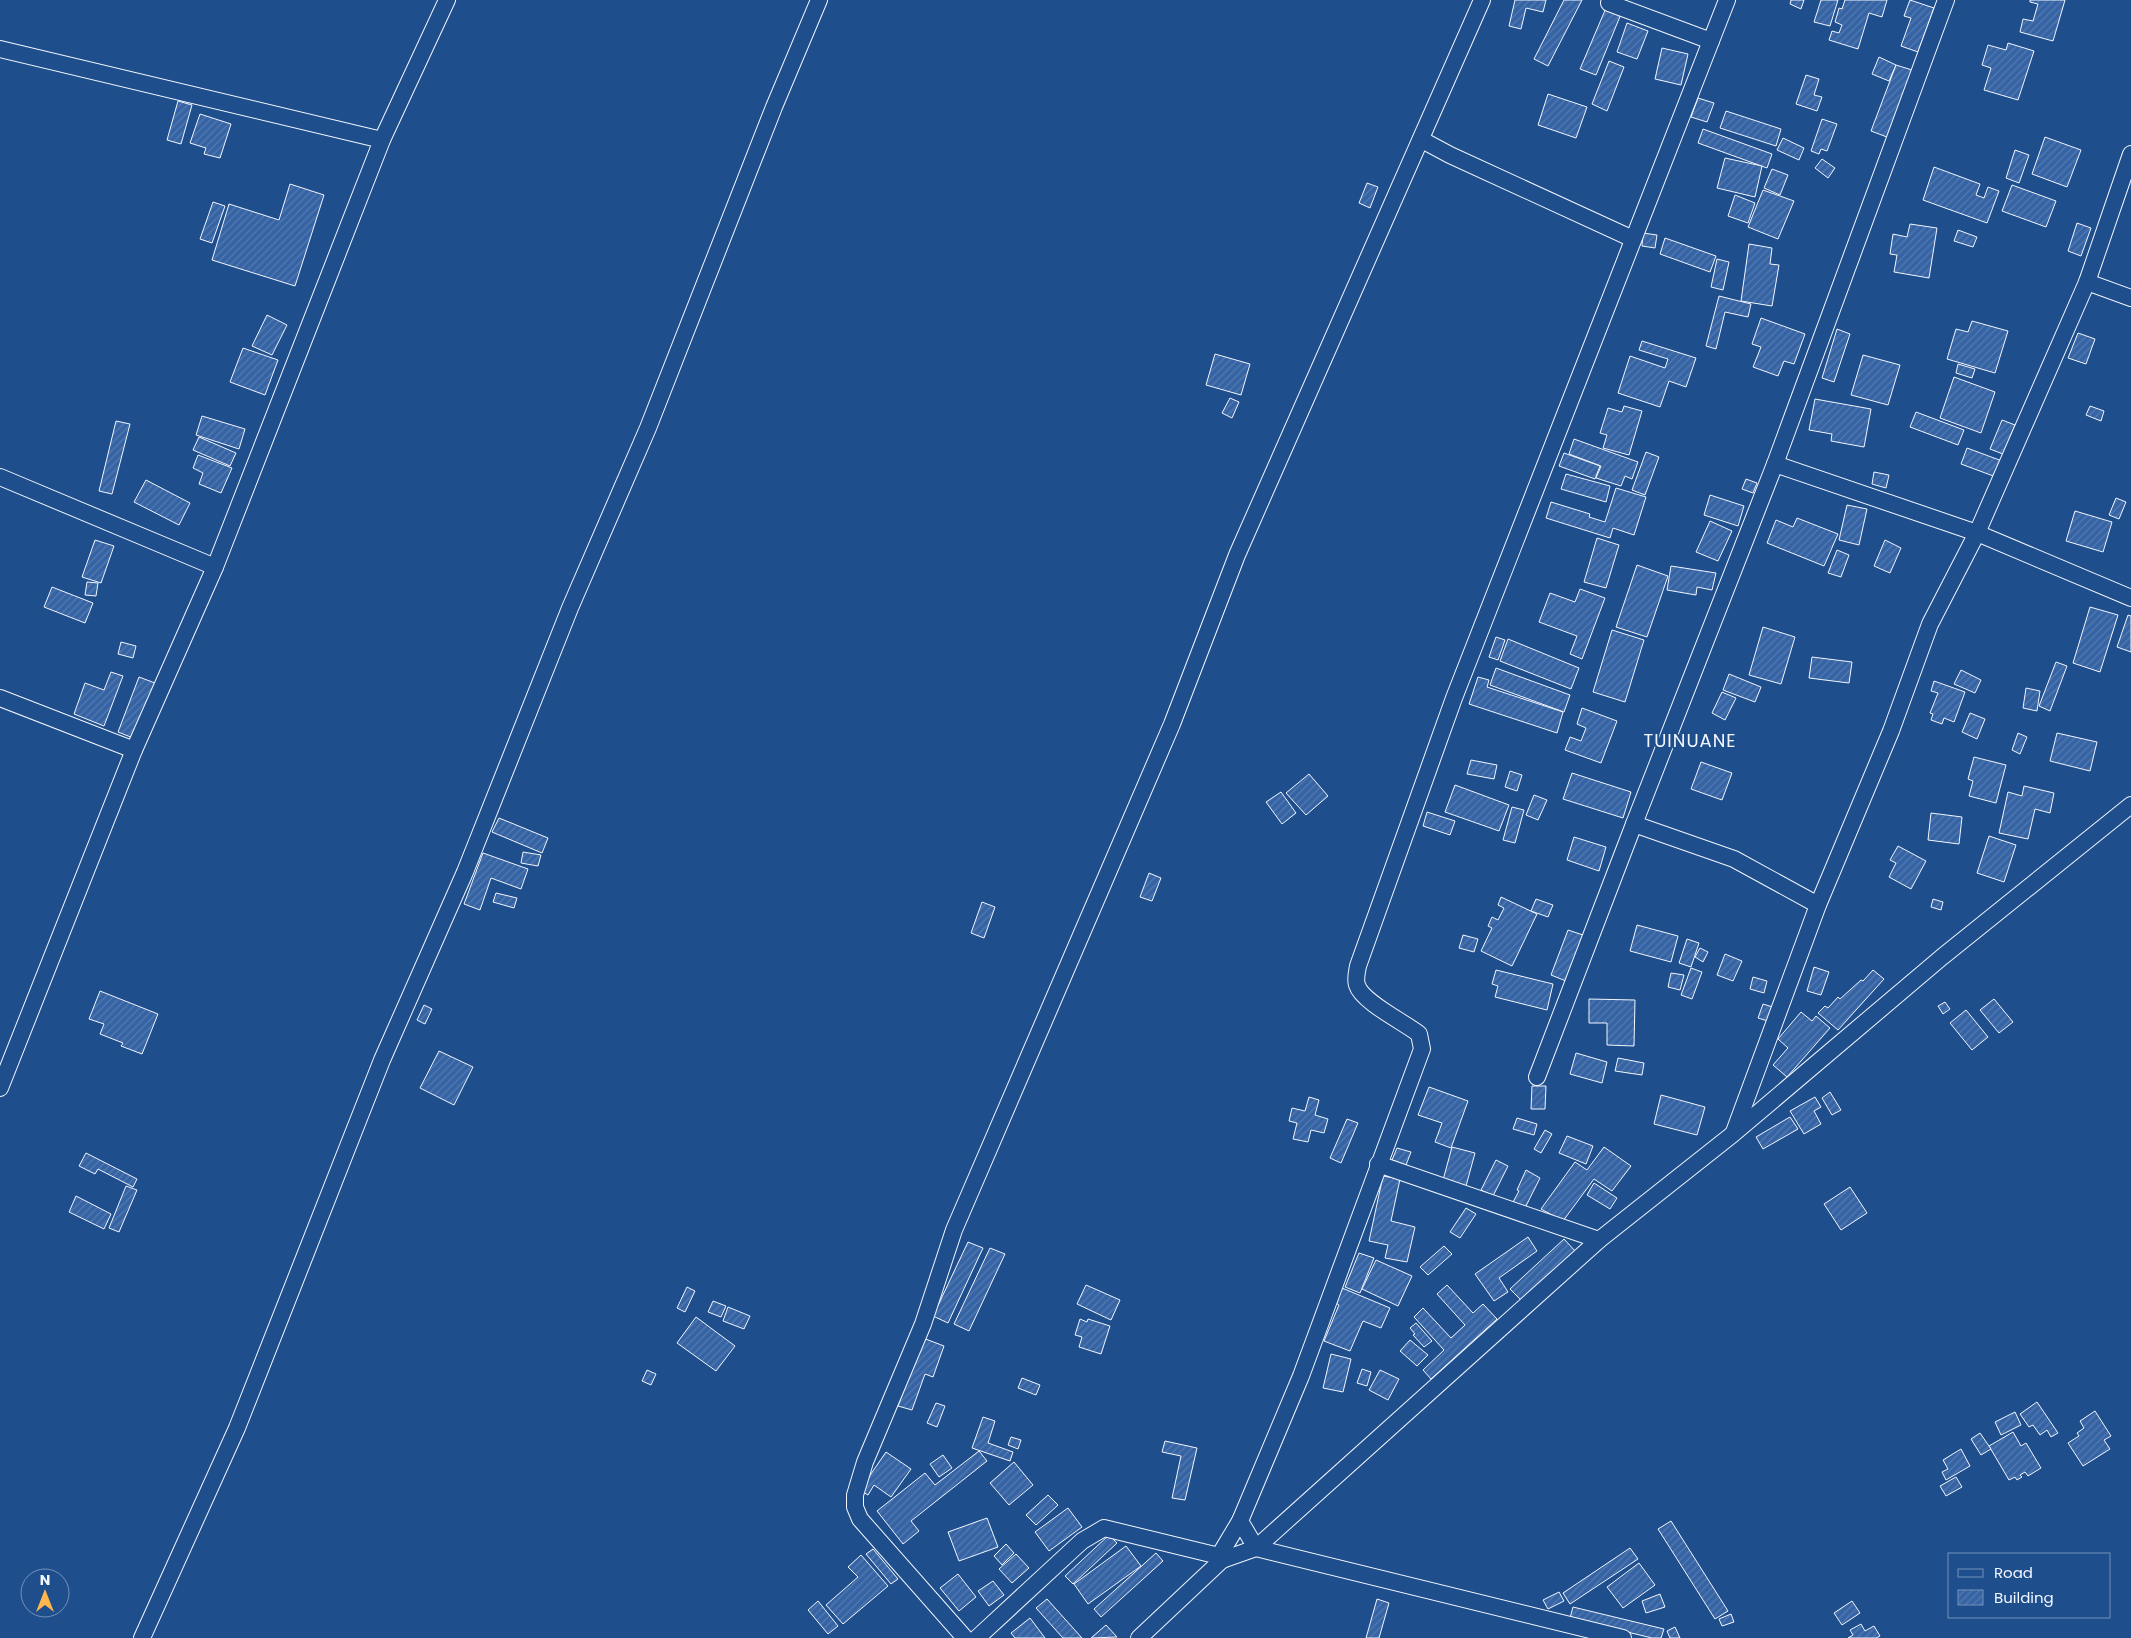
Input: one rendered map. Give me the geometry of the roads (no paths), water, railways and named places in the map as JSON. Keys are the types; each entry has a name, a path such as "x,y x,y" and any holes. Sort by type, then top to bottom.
{"street":[{"path":"0,1088 134,750 215,567 382,140 447,0"},
{"path":"142,1638 237,1428 382,1060 465,872 570,608 648,428 774,108 819,0"},
{"path":"965,1638 860,1519 855,1507 855,1495 864,1462 923,1324 954,1230 1172,724 1237,555 1422,140 1482,0"},
{"path":"1139,1638 1221,1558 1240,1521 1301,1376 1422,1049 1419,1034 1364,996 1357,986 1358,966 1454,698 1727,0"},
{"path":"1537,1077 1775,464 1946,0"},
{"path":"1609,3 1710,41"},
{"path":"0,48 382,140"},
{"path":"1422,140 1450,155 1633,239"},
{"path":"1733,1134 1818,905 1891,731 1930,624 1977,533 2087,282 2131,154"},
{"path":"2087,282 2131,298"},
{"path":"1775,464 1977,533 2131,598"},
{"path":"0,477 215,567"},
{"path":"0,698 134,750"},
{"path":"977,1638 1082,1541 1104,1528 1221,1558 1256,1548 1599,1240 1733,1134 1942,957 2131,805"},
{"path":"1634,824 1734,859 1818,905"},
{"path":"1378,1164 1599,1240"},
{"path":"1240,1521 1256,1548 1623,1638"}],"district":[{"name":"TUINUANE","path":"1690,740"}]}
